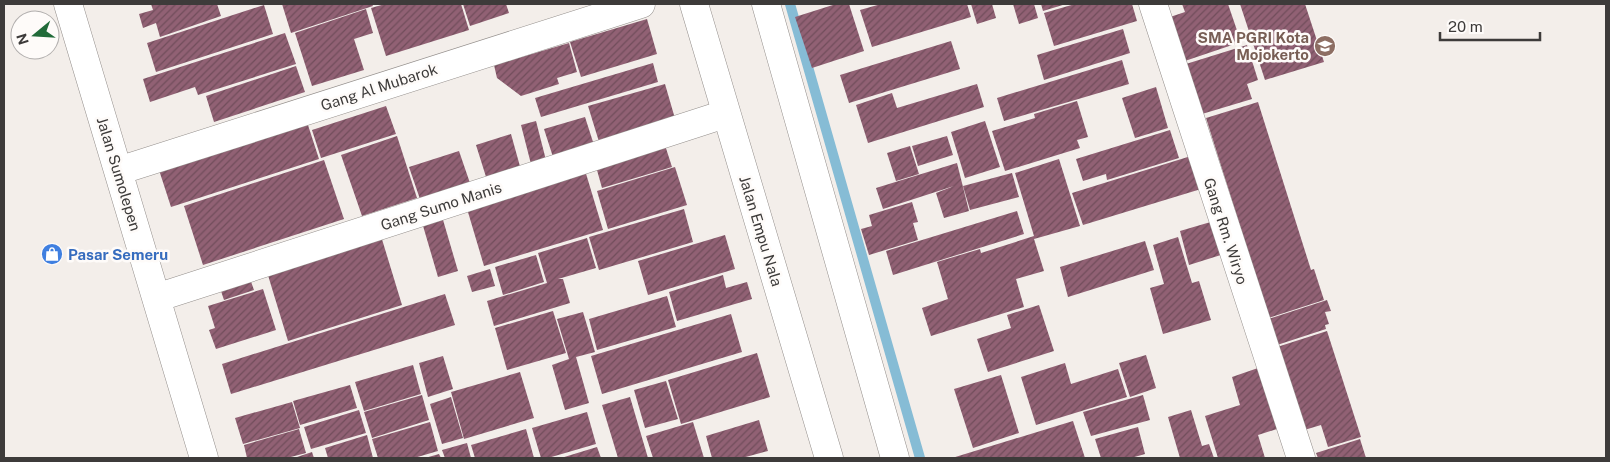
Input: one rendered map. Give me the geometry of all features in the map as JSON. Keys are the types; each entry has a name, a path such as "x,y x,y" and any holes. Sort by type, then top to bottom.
{"street":[{"name":"Jalan Sumolepen","path":"68,4 204,458"},
{"name":"Gang Al Mubarok","path":"118,170 641,4"},
{"name":"Jalan Empu Nala","path":"694,4 725,114 829,458"},
{"path":"766,4 895,458"},
{"name":"Gang Rm. Wiryo","path":"1153,4 1300,458"},
{"name":"Gang Sumo Manis","path":"156,298 725,114"}],"building":[{"path":"151,4 217,4 221,16 160,37 156,23 143,28 139,14 153,10"},
{"path":"282,4 372,4 373,6 291,33"},
{"path":"385,4 461,4 469,30 386,56 371,8"},
{"path":"463,4 506,4 509,13 470,26"},
{"path":"836,4 849,4 864,51 812,68 795,17"},
{"path":"881,4 967,4 971,17 872,47 860,10"},
{"path":"971,4 992,4 996,18 977,24"},
{"path":"1013,4 1034,4 1038,18 1019,24"},
{"path":"1041,4 1066,4 1043,11"},
{"path":"1075,4 1132,4 1137,21 1054,46 1044,13"},
{"path":"1182,4 1228,4 1241,42 1182,62 1167,18 1185,12"},
{"path":"1240,4 1305,4 1324,62 1265,80"},
{"path":"264,5 273,34 156,72 147,43"},
{"path":"366,9 373,33 354,39 364,70 312,86 295,33"},
{"path":"647,19 657,54 581,77 570,42"},
{"path":"1123,29 1130,53 1044,80 1037,55"},
{"path":"285,33 296,64 198,95 195,87 150,102 143,79"},
{"path":"951,41 960,69 849,103 840,75"},
{"path":"569,43 577,72 557,78 559,84 521,96 497,78 494,65"},
{"path":"1247,45 1258,80 1247,84 1252,99 1202,114 1186,64"},
{"path":"1122,60 1129,84 1004,121 997,98"},
{"path":"653,63 658,82 541,117 535,98"},
{"path":"296,66 305,92 214,122 206,96"},
{"path":"665,84 676,122 600,145 588,106"},
{"path":"977,84 984,107 868,143 856,105 892,93 897,108"},
{"path":"1156,87 1168,128 1135,138 1122,98"},
{"path":"1077,101 1088,137 1077,140 1080,148 1005,171 992,131 1035,118 1034,114"},
{"path":"1258,102 1311,270 1314,269 1324,300 1265,319 1255,287 1259,286 1206,118"},
{"path":"386,106 396,134 321,158 312,130"},
{"path":"585,117 594,145 553,157 544,129"},
{"path":"536,121 547,164 532,168 521,125"},
{"path":"985,121 1000,167 965,178 951,132"},
{"path":"307,122 319,159 171,207 159,170"},
{"path":"1170,130 1179,158 1107,180 1106,174 1083,181 1076,159"},
{"path":"511,134 521,170 487,180 476,145"},
{"path":"397,136 417,198 362,216 341,155"},
{"path":"947,136 953,155 918,166 912,146"},
{"path":"664,142 672,167 602,188 595,163"},
{"path":"910,146 919,174 896,181 887,153"},
{"path":"459,151 471,186 421,202 409,167"},
{"path":"1191,156 1201,189 1083,225 1072,193"},
{"path":"1059,159 1080,226 1034,239 1044,271 1016,279 1024,307 931,336 922,308 948,299 937,262 980,249 981,253 1034,236 1015,173"},
{"path":"324,160 344,219 203,265 184,206"},
{"path":"957,163 969,211 944,218 936,193 954,186 883,209 876,188"},
{"path":"584,167 603,230 484,266 465,202"},
{"path":"675,167 687,205 608,229 597,191"},
{"path":"1012,173 1019,197 970,210 963,186"},
{"path":"912,202 918,222 913,223 918,240 869,255 861,229 872,226 869,215"},
{"path":"684,209 693,242 599,270 589,237"},
{"path":"1017,211 1024,234 893,275 886,251"},
{"path":"441,213 458,271 438,277 421,219"},
{"path":"1214,221 1224,254 1189,265 1180,231"},
{"path":"725,235 735,269 648,295 638,261"},
{"path":"381,236 402,305 288,341 267,272"},
{"path":"1178,237 1192,283 1199,281 1211,320 1163,334 1150,288 1164,284 1153,245"},
{"path":"587,238 596,268 558,279 563,279 570,303 494,326 487,301 547,283 538,253"},
{"path":"1145,241 1154,270 1068,297 1060,267"},
{"path":"536,255 544,282 503,295 495,267"},
{"path":"490,269 495,286 472,292 467,276"},
{"path":"723,275 726,288 747,282 752,299 677,321 669,292"},
{"path":"249,276 254,290 224,300 219,285"},
{"path":"263,289 276,330 216,349 209,330 215,328 208,306"},
{"path":"445,294 455,325 231,394 222,364"},
{"path":"667,296 676,327 597,350 589,319"},
{"path":"1327,300 1331,311 1325,312 1329,324 1325,325 1326,329 1274,346 1265,320"},
{"path":"1039,305 1054,351 988,372 977,339 1011,328 1007,315"},
{"path":"553,311 566,353 507,370 495,328"},
{"path":"583,312 595,352 576,357 589,403 565,410 552,365 569,359 557,319"},
{"path":"731,314 742,352 602,394 591,356"},
{"path":"1327,331 1361,437 1328,447 1321,425 1301,431 1274,348"},
{"path":"757,353 770,397 681,424 668,380"},
{"path":"1146,355 1156,388 1130,397 1119,363"},
{"path":"443,356 453,389 428,397 419,363"},
{"path":"1065,363 1071,384 1118,369 1127,397 1036,425 1021,377"},
{"path":"413,365 421,394 364,411 355,382"},
{"path":"1258,368 1277,429 1258,435 1265,458 1218,458 1205,416 1240,405 1232,377"},
{"path":"520,372 534,418 464,439 451,392"},
{"path":"1001,375 1019,433 973,448 954,389"},
{"path":"666,381 678,419 645,428 634,390"},
{"path":"350,385 357,408 300,425 293,401"},
{"path":"422,395 429,420 372,438 364,412"},
{"path":"1143,395 1150,420 1091,436 1083,412"},
{"path":"451,397 463,438 442,444 430,404"},
{"path":"630,397 648,458 618,458 602,405"},
{"path":"292,402 300,428 243,444 235,418"},
{"path":"359,410 366,433 311,449 304,427"},
{"path":"1191,410 1202,446 1209,444 1214,458 1180,458 1168,417"},
{"path":"587,412 596,444 548,458 541,458 532,428"},
{"path":"759,420 768,451 742,458 712,458 706,436"},
{"path":"1073,421 1085,458 952,458"},
{"path":"430,422 438,451 414,458 378,458 372,439"},
{"path":"693,422 704,458 653,458 646,436"},
{"path":"1138,427 1145,454 1131,458 1101,458 1095,439"},
{"path":"299,429 306,453 287,458 247,458 244,445"},
{"path":"526,429 534,458 475,458 471,445"},
{"path":"367,435 373,458 328,458 325,448"},
{"path":"1360,439 1366,458 1318,458 1316,453"},
{"path":"467,443 471,458 445,458 442,450"},
{"path":"597,447 601,458 561,458"},
{"path":"312,452 314,458 294,458"},
{"path":"439,454 441,458 425,458"}],"waterway":[{"path":"790,4 920,458"}],"place":[{"name":"SMA PGRI Kota Mojokerto","path":"1325,46"},
{"name":"Pasar Semeru","path":"52,254"}]}
